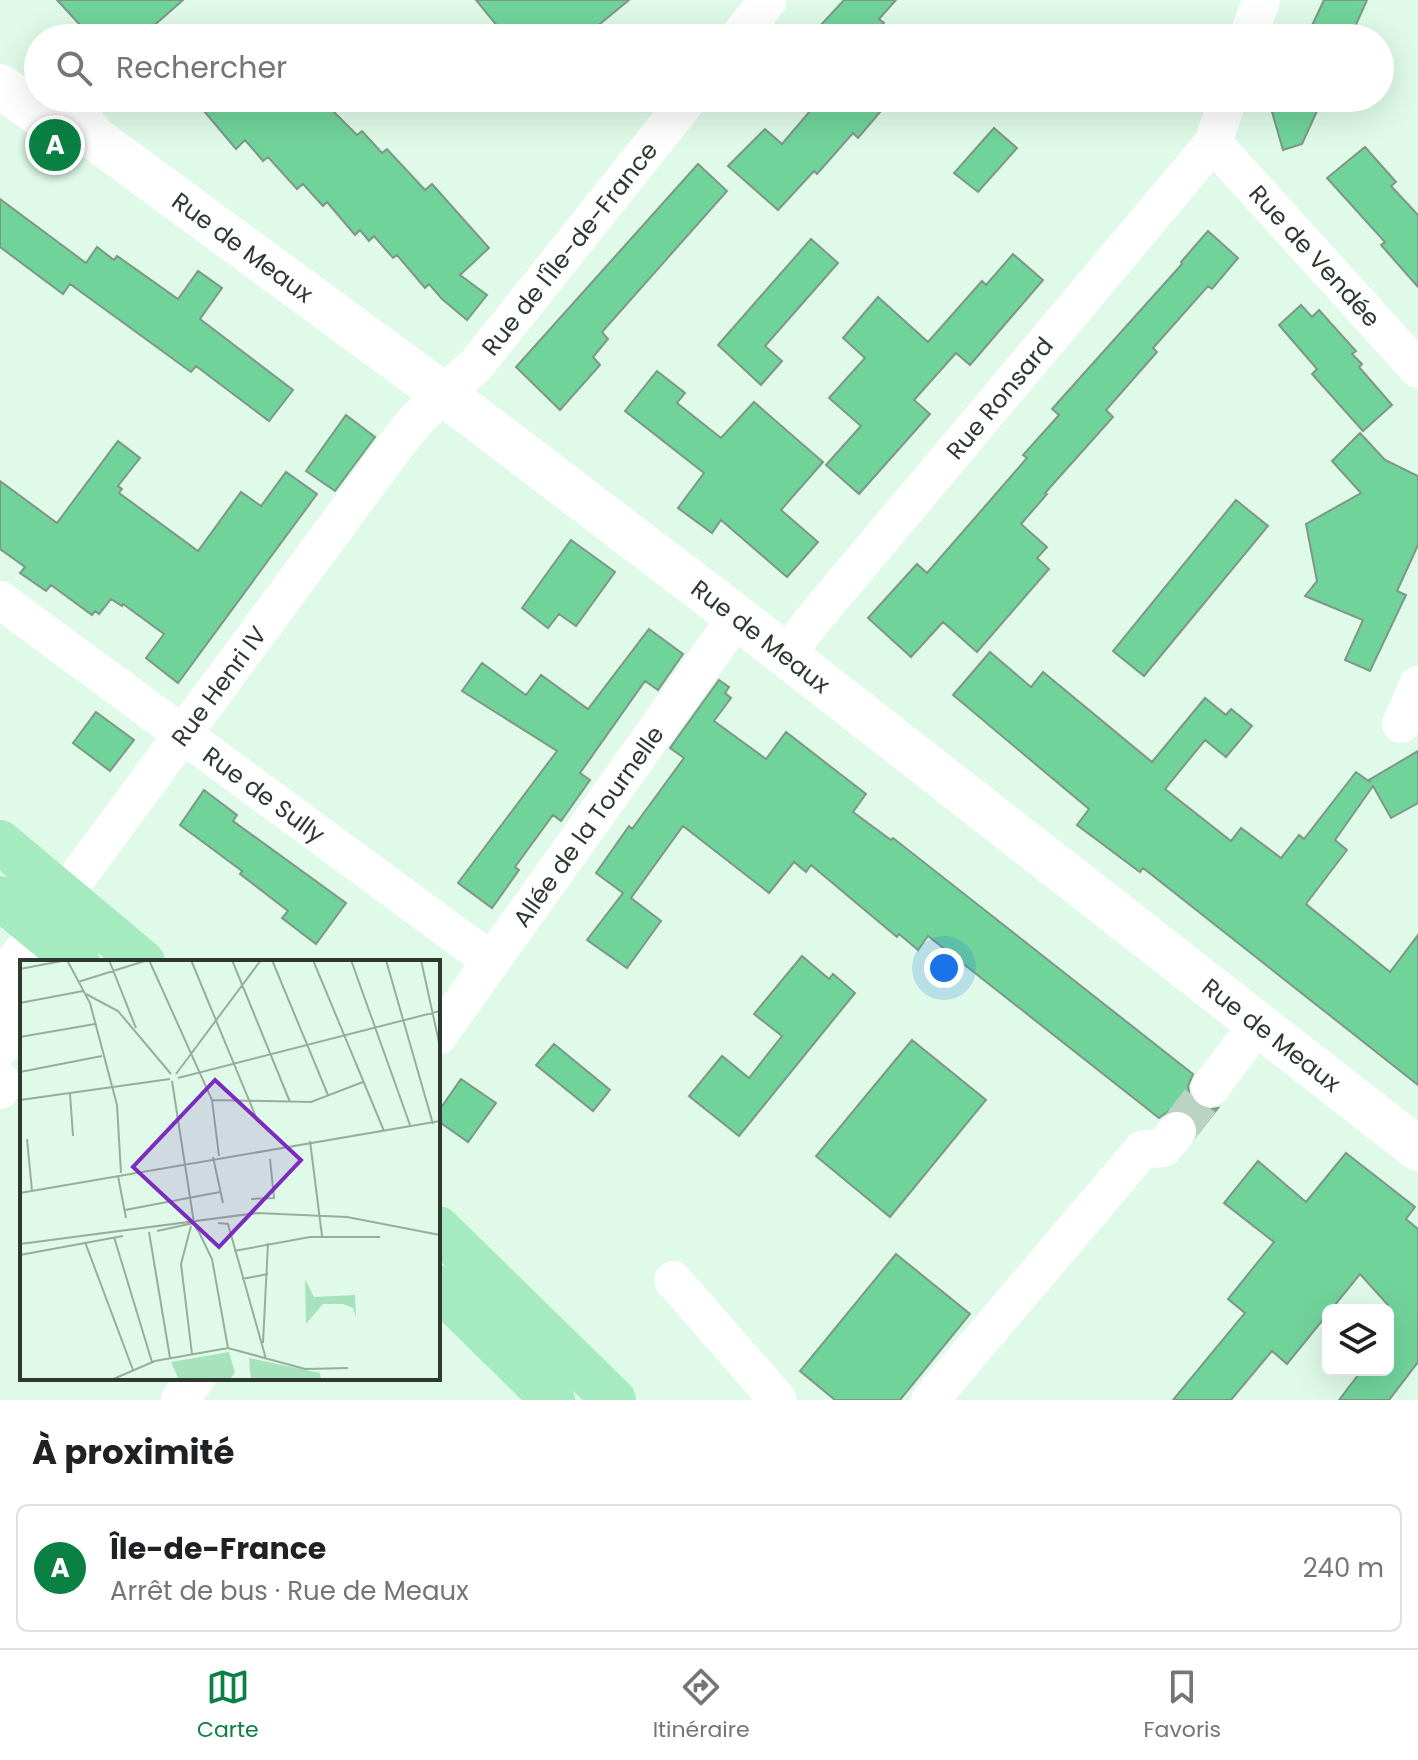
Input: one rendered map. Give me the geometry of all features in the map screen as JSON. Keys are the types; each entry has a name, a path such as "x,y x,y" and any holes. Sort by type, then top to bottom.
{"highway":[{"path":"7,848 133,953"},
{"path":"0,898 76,960"},
{"path":"440,1230 614,1400"},
{"path":"440,1289 553,1400"}],"main road":[{"name":"Rue de Meaux","path":"11,71 24,87"},
{"name":"Rue de Meaux","path":"44,112 55,126 93,137"},
{"name":"Rue de Meaux","path":"74,112 93,137 443,394 737,617 1418,1149"}],"street":[{"path":"749,24 768,0"},
{"path":"1253,24 1261,0"},
{"name":"Rue de l'Île-de-France","path":"443,394 476,365 678,112"},
{"path":"1213,143 1223,112"},
{"name":"Rue de Vendée","path":"1213,143 1418,369"},
{"name":"Rue Ronsard","path":"786,655 832,596 1213,143"},
{"name":"Rue Henri IV","path":"0,982 402,437 443,394"},
{"name":"Rue de Sully","path":"0,600 491,961"},
{"name":"Allée de la Tournelle","path":"440,1033 737,617"},
{"path":"1401,724 1418,685"},
{"path":"0,988 5,994 11,1018 10,1043"},
{"path":"1210,1088 1258,1024"},
{"path":"0,1080 0,1090"},
{"path":"930,1400 1142,1150 1163,1148 1177,1131"},
{"path":"673,1280 778,1400"},
{"path":"180,1400 195,1380"}],"building":[{"path":"57,0 183,0 156,24 79,24"},
{"path":"476,0 629,0 600,24 496,24"},
{"path":"844,0 896,0 879,19 883,24 822,24"},
{"path":"1324,0 1367,0 1356,24 1313,24"},
{"path":"205,112 334,112 357,135 362,131 382,153 387,149 425,190 432,184 489,248 460,275 487,295 467,320 429,284 425,288 397,255 393,258 374,236 369,241 360,230 355,235 327,202 323,206 303,184 297,189 268,157 263,161 245,140 236,149"},
{"path":"809,112 880,112 858,138 853,133 817,174 814,171 778,210 728,166 765,129 782,144"},
{"path":"1272,112 1317,112 1302,144 1283,150"},
{"path":"994,128 1017,148 978,192 954,173"},
{"path":"1365,147 1396,182 1391,186 1418,215 1418,287 1381,245 1385,242 1327,178"},
{"path":"698,164 727,191 602,332 608,339 593,357 600,365 560,410 516,367"},
{"path":"0,199 86,263 97,247 114,260 117,256 178,299 198,271 222,288 200,319 293,390 269,421 196,366 191,372 70,284 63,294 0,247"},
{"path":"1208,231 1238,258 1212,289 1208,286 1153,348 1157,352 1106,410 1113,417 1021,524 1047,547 1037,558 1049,569 977,652 943,622 911,657 868,618 917,564 927,573 1027,458 1023,455 1059,415 1052,409"},
{"path":"811,239 838,263 765,346 782,361 761,385 718,345"},
{"path":"1013,254 1043,280 970,365 956,353 914,400 930,414 859,494 826,465 861,426 829,398 865,358 843,338 878,297 928,342 982,281 986,285"},
{"path":"1301,305 1312,317 1319,310 1356,351 1352,354 1362,364 1359,367 1392,405 1363,431 1312,374 1317,369 1279,325"},
{"path":"657,371 685,393 677,403 721,438 754,402 823,462 781,510 818,542 787,577 721,520 712,533 678,508 704,473 625,411"},
{"path":"346,415 375,437 335,491 306,471"},
{"path":"1360,433 1385,460 1418,476 1418,545 1397,591 1406,595 1370,671 1345,660 1363,620 1305,596 1317,581 1306,524 1361,493 1332,461"},
{"path":"118,441 140,458 118,486 122,489 119,493 198,551 241,492 261,506 286,472 317,494 178,683 146,658 164,634 123,604 111,599 99,614 95,611 92,615 51,585 46,591 20,573 25,567 0,549 0,481 57,523"},
{"path":"1236,500 1268,526 1144,676 1113,651"},
{"path":"571,540 615,572 576,626 559,614 548,628 522,608"},
{"path":"649,629 683,654 658,690 645,681 580,773 590,780 561,821 553,815 515,867 519,870 492,908 458,883 557,751 462,691 482,663 526,695 541,675 588,709"},
{"path":"990,652 1031,687 1043,672 1152,762 1205,698 1226,715 1231,709 1252,726 1226,757 1205,740 1165,789 1231,841 1241,828 1281,858 1299,835 1304,839 1356,772 1370,782 1418,751 1418,803 1391,818 1373,786 1335,840 1347,850 1306,904 1390,972 1418,935 1418,1085 1143,868 1140,872 1077,825 1089,809 953,695"},
{"path":"719,680 729,687 725,693 731,698 714,721 766,759 786,732 866,794 853,812 891,840 893,838 1193,1074 1188,1086 1190,1097 1196,1105 1207,1110 1218,1108 1199,1132 1190,1114 1181,1110 1170,1110 1159,1118 928,936 918,950 899,934 897,937 811,865 806,872 794,862 769,893 683,826 631,898 661,921 627,968 587,940 623,893 596,873 684,758 670,748"},
{"path":"96,712 134,740 110,771 73,743"},
{"path":"204,790 237,815 233,821 346,903 316,944 282,918 288,911 240,874 242,871 180,825"},
{"path":"802,956 829,979 833,974 855,993 739,1136 689,1096 722,1056 749,1078 782,1036 754,1014"},
{"path":"912,1040 986,1100 890,1217 816,1156"},
{"path":"554,1044 610,1090 593,1111 536,1065"},
{"path":"461,1079 496,1103 468,1142 440,1122 440,1109"},
{"path":"1346,1153 1415,1207 1406,1219 1418,1229 1418,1362 1389,1400 1339,1400 1357,1376 1394,1376 1394,1304 1387,1304 1360,1274 1336,1304 1322,1304 1322,1321 1287,1364 1272,1351 1231,1400 1173,1400 1245,1313 1228,1299 1274,1242 1224,1203 1258,1161 1306,1202"},
{"path":"896,1254 970,1314 900,1400 835,1400 800,1371"}],"tunnel":[{"path":"1177,1131 1210,1088"}],"place":[{"name":"Île-de-France","path":"55,145"}]}
